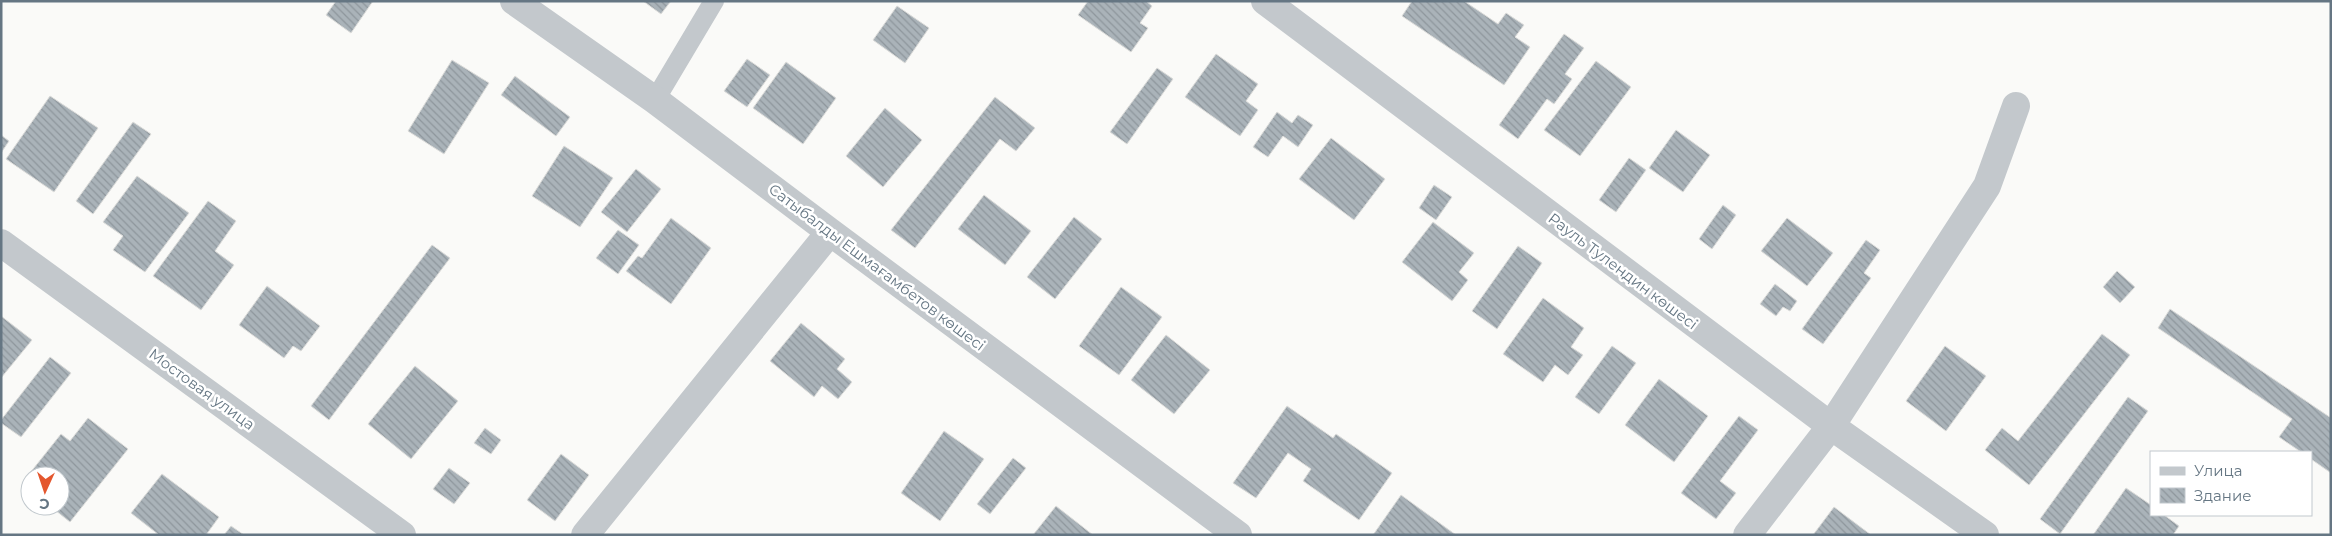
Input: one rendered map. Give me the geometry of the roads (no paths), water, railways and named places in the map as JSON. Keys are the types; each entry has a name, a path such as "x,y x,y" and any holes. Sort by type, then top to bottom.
{"street":[{"name":"Сатыбалды Ешмағамбетов көшесі","path":"514,1 655,100 1238,535"},
{"name":"Рауль Тулендин көшесі","path":"1265,1 1831,426 1985,535"},
{"path":"1747,535 1831,426 1987,186 2016,106"},
{"path":"585,535 830,232"},
{"name":"Мостовая улица","path":"1,243 402,535"}],"lane":[{"path":"655,100 714,1"}]}
